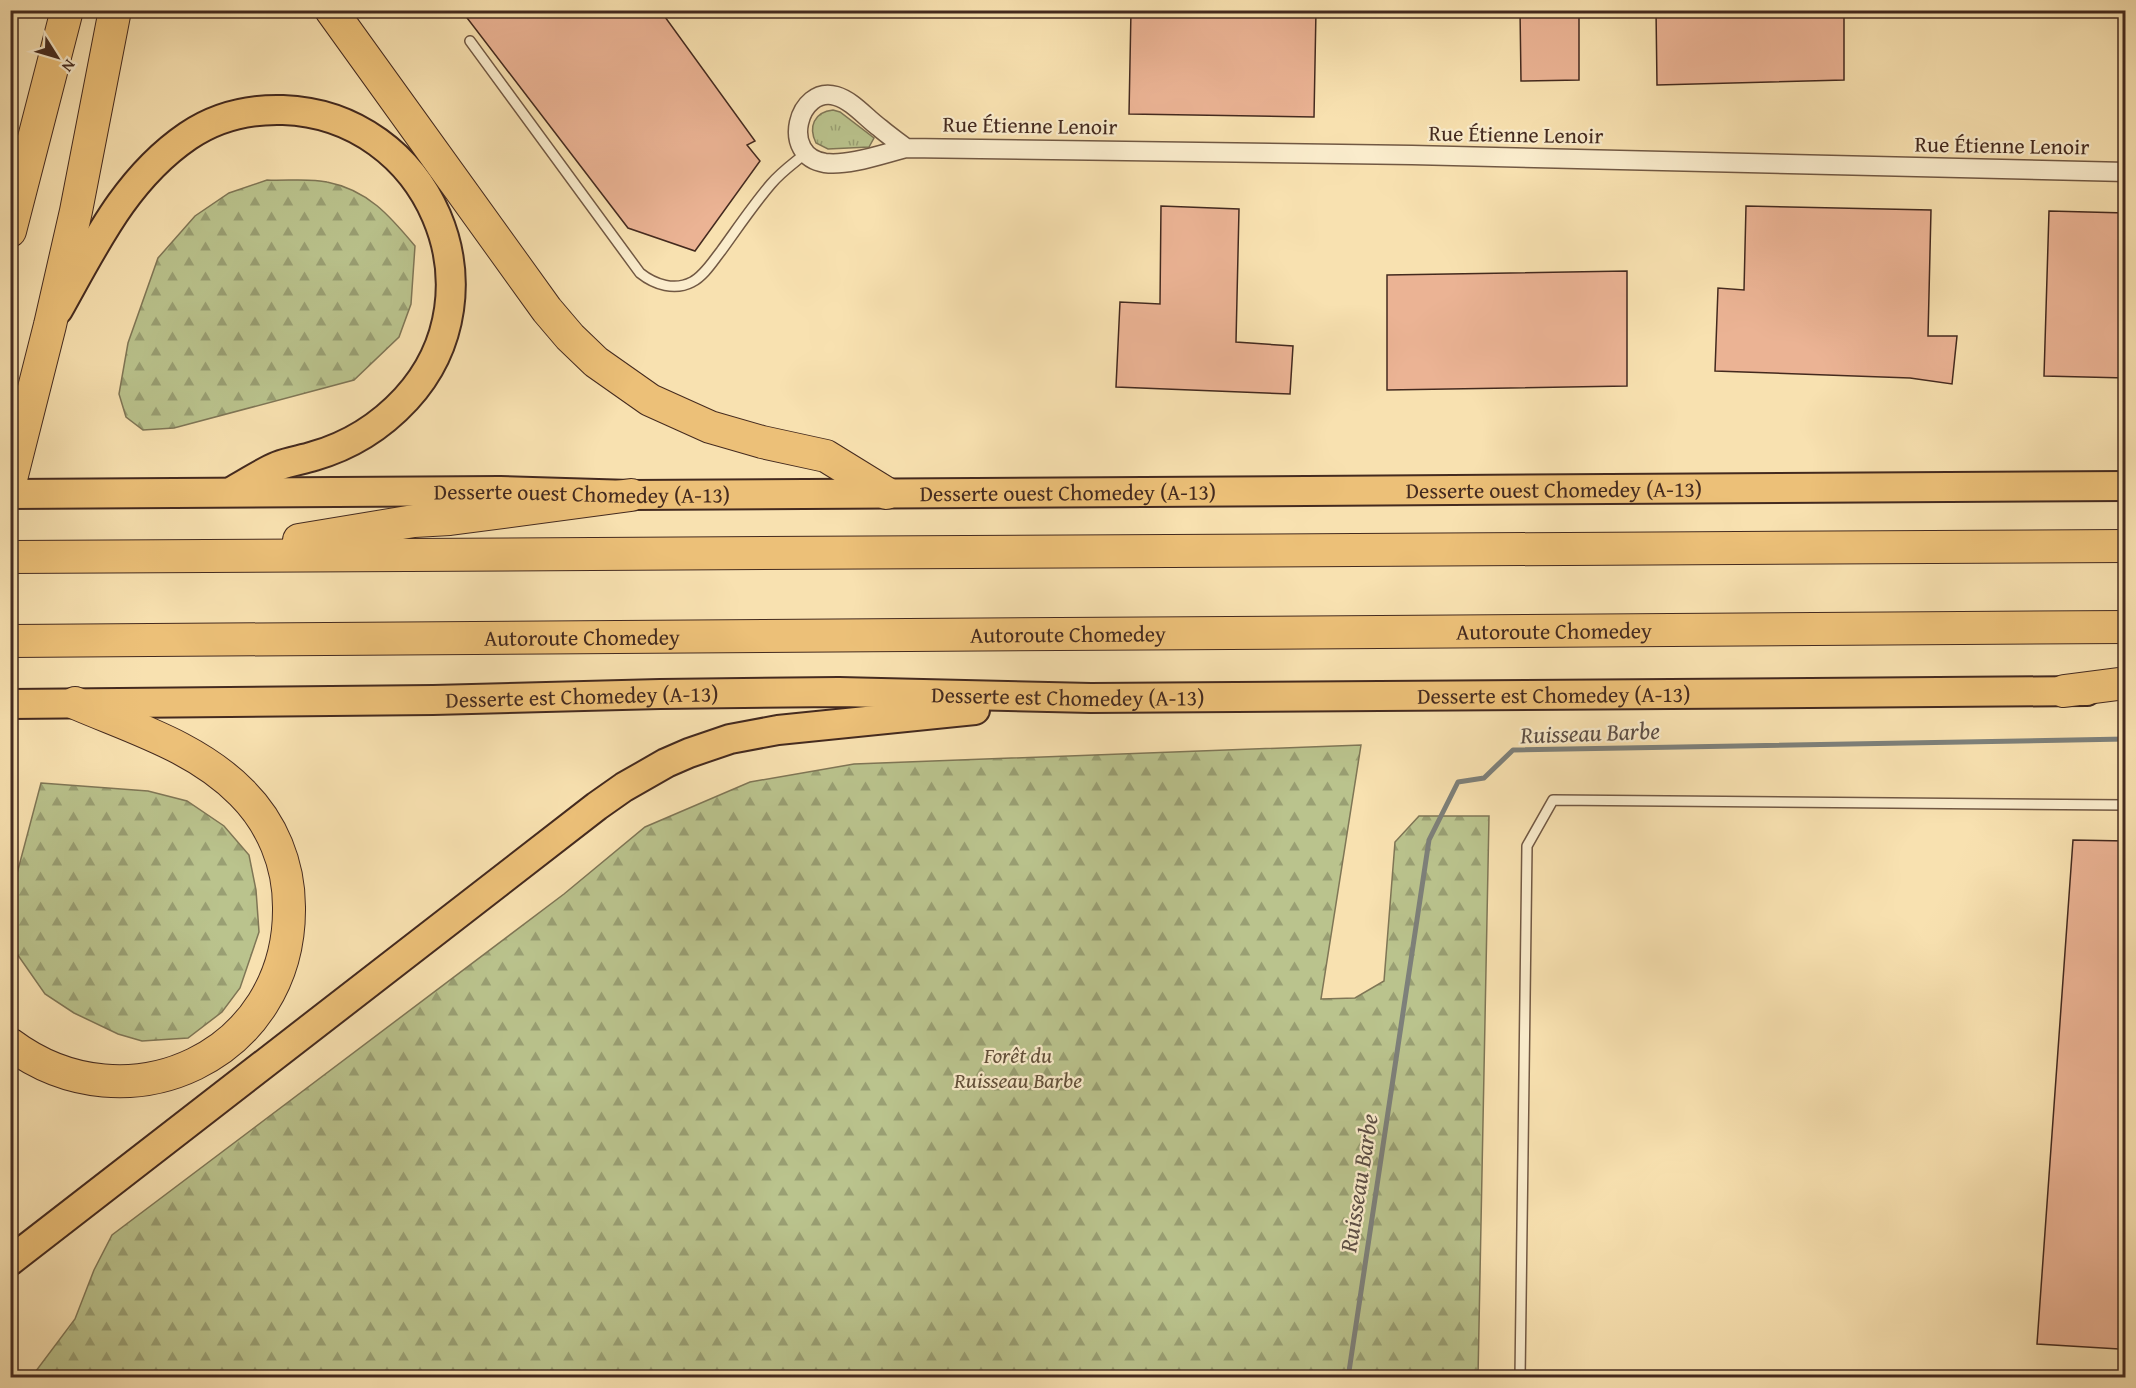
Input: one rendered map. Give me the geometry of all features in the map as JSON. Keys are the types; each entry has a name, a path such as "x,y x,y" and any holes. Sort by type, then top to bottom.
{"highway":[{"path":"10,231 67,10"},
{"path":"10,483 50,326 78,200 115,10"},
{"path":"331,10 547,310 596,362 650,400 691,420 762,442 826,456 886,493"},
{"path":"206,556 414,521 450,519 631,495"},
{"path":"10,557 2126,546"},
{"name":"Autoroute Chomedey","path":"10,641 2126,627"},
{"path":"2064,691 2126,683"},
{"path":"10,1044 42,1065 89,1080 143,1081 180,1070 213,1054 227,1043 256,1012 276,978 288,938 289,900 284,864 266,822 241,792 184,750 75,703"}],"main road":[{"path":"50,326 105,226 134,184 174,147 203,127 234,115 254,111 309,113 348,124 366,134 397,158 410,171 430,201 438,217 448,251 450,284 447,317 436,352 407,398 369,431 336,448 279,466 231,492"},
{"name":"Desserte ouest Chomedey (A-13)","path":"10,494 500,491 631,495 2126,486"},
{"name":"Desserte est Chomedey (A-13)","path":"10,704 433,700 839,692 1091,698 2126,691"},
{"path":"10,1261 597,806 666,763 712,744 777,730 1091,698"}],"street":[{"path":"806,153 797,136 800,116 811,102 825,95 833,95 848,102 906,148"},
{"name":"Rue Étienne Lenoir","path":"806,153 817,161 836,163 873,157 906,148 1412,155 2126,172"}],"lane":[{"path":"470,41 640,273 648,280 660,285 684,285 694,281 715,259 772,183 806,153"},
{"path":"1520,1377 1527,846 1553,800 2126,805"}],"green space":[{"path":"826,111 840,112 874,138 869,147 828,149 816,143 813,131 814,121"},
{"path":"267,180 313,180 355,191 377,206 406,235 415,246 411,304 399,337 354,380 174,428 143,430 126,417 119,394 128,343 158,258 195,216 229,193"},
{"name":"Forêt du Ruisseau Barbe","path":"1361,745 1321,999 1355,998 1384,981 1395,842 1419,816 1489,816 1478,1377 27,1377 36,1371 75,1319 94,1270 112,1235 564,894 645,827 750,782 854,764"},
{"path":"41,783 148,791 187,801 224,826 249,855 256,890 259,932 240,988 222,1012 188,1038 142,1041 118,1034 74,1013 45,994 15,951 15,881"}],"building":[{"path":"461,10 660,10 755,141 747,145 760,161 695,251 628,228"},
{"path":"1131,10 1316,10 1314,117 1129,114"},
{"path":"1520,10 1579,10 1579,80 1521,81"},
{"path":"1656,10 1759,10 1758,15 1844,16 1844,80 1657,85"},
{"path":"1161,206 1239,209 1236,342 1293,346 1290,394 1116,387 1120,302 1160,304"},
{"path":"1746,206 1931,210 1928,336 1957,336 1952,384 1910,378 1715,371 1718,288 1744,290"},
{"path":"2049,211 2126,213 2126,378 2044,376"},
{"path":"1627,271 1627,386 1387,390 1387,275"},
{"path":"2073,840 2126,841 2126,1344 2119,1349 2037,1344"}],"waterway":[{"name":"Ruisseau Barbe","path":"1348,1378 1429,840 1458,782 1484,778 1513,750 2126,739"}]}
